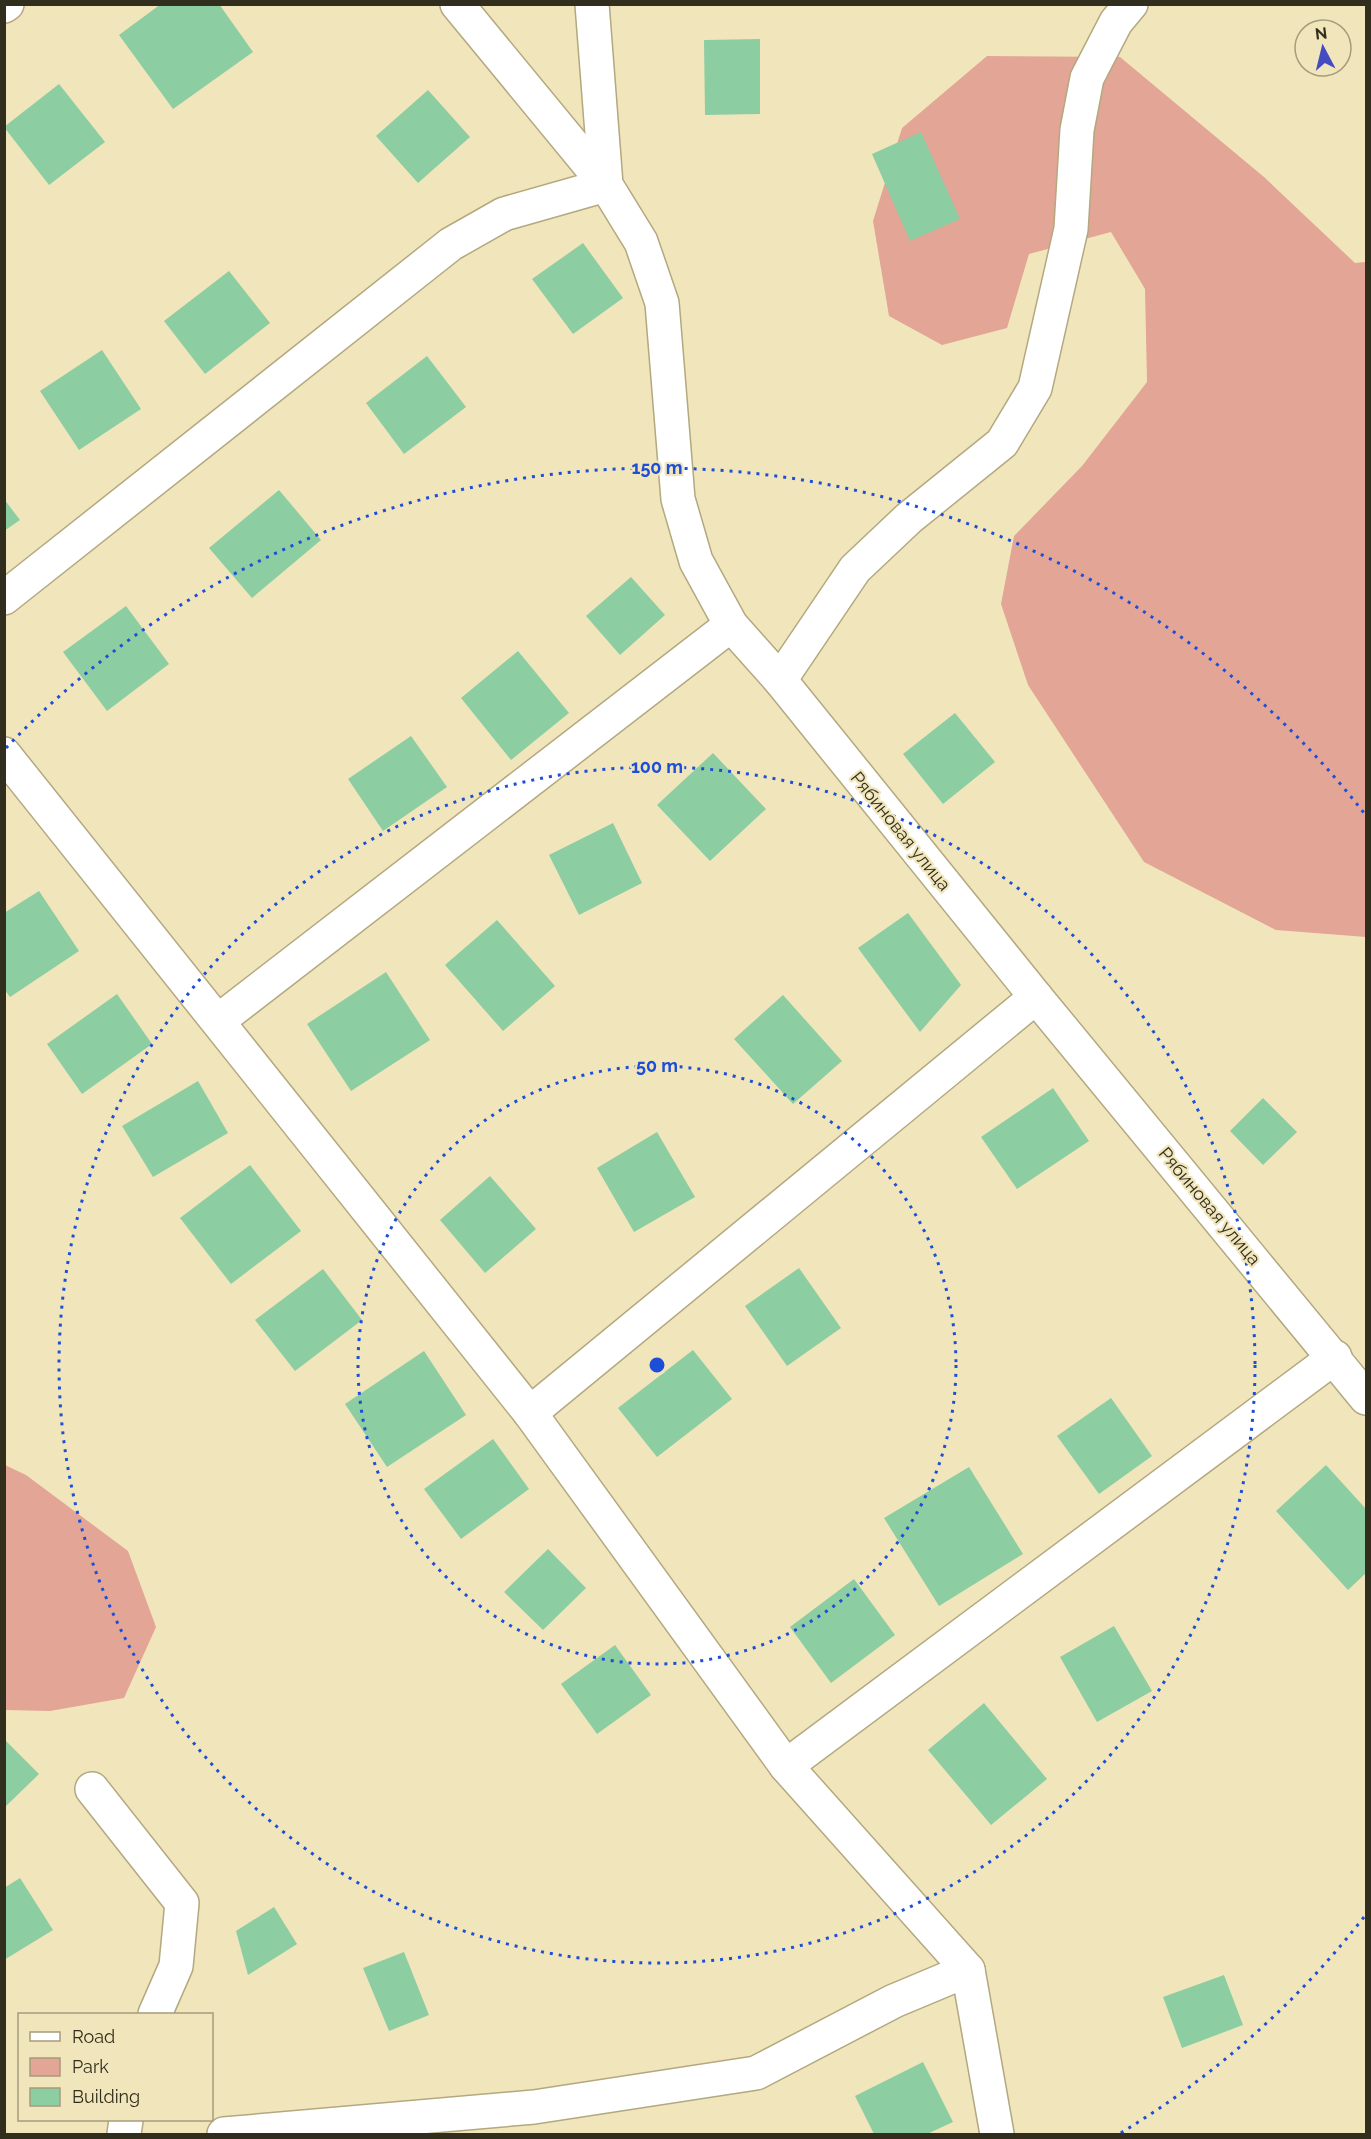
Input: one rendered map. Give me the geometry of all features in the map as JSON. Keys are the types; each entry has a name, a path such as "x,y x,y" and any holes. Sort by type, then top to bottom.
{"street":[{"name":"Рябиновая улица","path":"457,4 606,185 641,242 662,303 678,499 696,561 730,625 780,680 1036,997 1335,1357 1366,1398"},
{"path":"4,598 451,244 504,214 606,185 592,4"},
{"path":"780,680 855,569 909,518 1002,443 1035,388 1071,229 1077,130 1088,78 1116,22 1131,4"},
{"path":"218,1021 730,625"},
{"path":"4,754 530,1413 786,1766 968,1970 997,2134"},
{"path":"530,1413 1036,997"},
{"path":"786,1766 1335,1357"},
{"path":"92,1789 182,1903 176,1966 155,2013"},
{"path":"224,2134 534,2107 756,2073 894,2001 968,1970"}],"green space":[{"path":"987,56 1120,57 1264,177 1355,263 1366,262 1366,937 1276,930 1144,862 1028,685 1001,604 1014,536 1082,466 1147,382 1145,289 1111,232 1029,254 1007,328 942,345 889,316 873,221 902,128"},
{"path":"5,1465 26,1475 128,1551 156,1627 124,1698 50,1711 5,1710"}],"building":[{"path":"161,4 219,4 253,52 173,109 119,35"},
{"path":"760,39 760,114 705,115 704,40"},
{"path":"59,84 105,142 49,185 4,127"},
{"path":"428,90 470,137 418,183 376,136"},
{"path":"921,132 960,219 910,241 872,154"},
{"path":"583,243 623,298 573,334 532,279"},
{"path":"229,271 270,323 205,374 164,321"},
{"path":"102,350 141,409 79,450 40,391"},
{"path":"427,356 466,407 404,454 366,403"},
{"path":"279,490 321,540 252,598 209,548"},
{"path":"4,499 20,520 4,531"},
{"path":"631,577 665,615 620,655 586,616"},
{"path":"126,606 169,664 107,711 63,652"},
{"path":"518,651 569,713 511,760 461,698"},
{"path":"955,713 995,762 943,804 903,754"},
{"path":"411,736 447,787 383,831 348,779"},
{"path":"713,753 766,809 710,861 657,805"},
{"path":"613,823 642,883 579,915 549,855"},
{"path":"39,891 79,951 10,997 4,989 4,913"},
{"path":"908,913 961,985 920,1032 858,948"},
{"path":"497,920 555,986 503,1031 445,965"},
{"path":"386,972 430,1040 351,1091 307,1024"},
{"path":"117,994 152,1044 82,1094 47,1044"},
{"path":"783,995 842,1061 793,1104 734,1039"},
{"path":"198,1081 228,1133 153,1177 122,1126"},
{"path":"1053,1088 1089,1141 1017,1189 981,1137"},
{"path":"1263,1098 1297,1132 1263,1165 1230,1131"},
{"path":"657,1132 695,1197 634,1232 597,1168"},
{"path":"250,1165 301,1231 231,1284 180,1218"},
{"path":"490,1176 536,1229 485,1273 440,1220"},
{"path":"799,1268 841,1328 787,1366 745,1306"},
{"path":"323,1269 362,1320 295,1371 255,1320"},
{"path":"693,1350 732,1399 657,1457 618,1408"},
{"path":"424,1351 466,1415 387,1467 345,1404"},
{"path":"1111,1398 1152,1456 1099,1494 1057,1436"},
{"path":"493,1439 529,1489 461,1539 424,1489"},
{"path":"1326,1465 1366,1509 1366,1573 1348,1590 1276,1511"},
{"path":"969,1467 1023,1554 939,1606 884,1518"},
{"path":"548,1549 586,1588 543,1630 504,1592"},
{"path":"854,1579 895,1635 831,1683 790,1627"},
{"path":"1114,1626 1152,1691 1097,1722 1060,1657"},
{"path":"615,1645 651,1695 597,1734 561,1684"},
{"path":"984,1703 1047,1779 991,1825 928,1750"},
{"path":"4,1739 39,1774 4,1808"},
{"path":"20,1878 53,1930 4,1960 4,1888"},
{"path":"274,1907 297,1944 248,1975 236,1931"},
{"path":"404,1952 429,2015 389,2031 363,1968"},
{"path":"1224,1975 1243,2025 1182,2048 1163,1997"},
{"path":"923,2062 953,2122 927,2134 874,2134 855,2096"}]}
